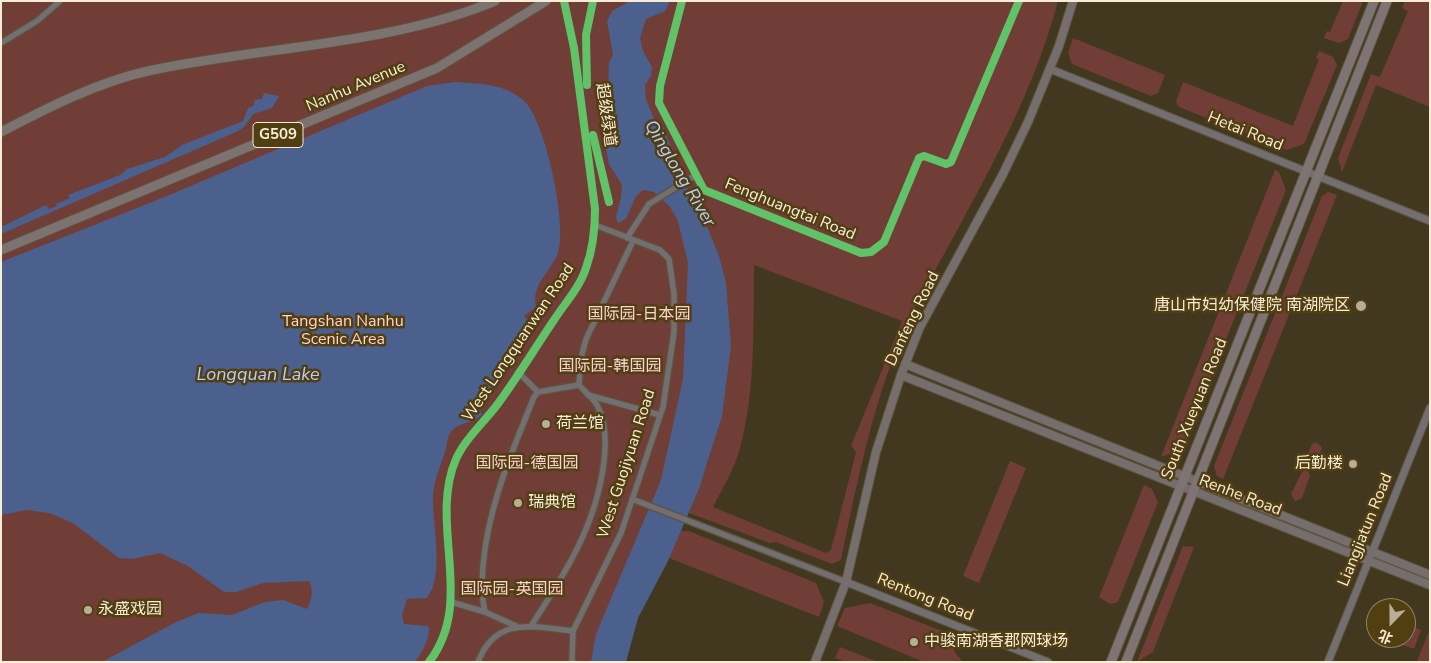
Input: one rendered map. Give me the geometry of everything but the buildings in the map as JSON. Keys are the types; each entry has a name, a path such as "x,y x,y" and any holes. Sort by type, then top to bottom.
{"highway":[{"path":"1,132 102,86 147,71 385,32 438,20 494,1"},
{"name":"Nanhu Avenue","path":"1,250 436,68 546,1"}],"main road":[{"name":"Danfeng Road","path":"815,662 846,582 876,452 905,364 920,327 1004,174 1050,69 1074,1"},
{"name":"South Xueyuan Road","path":"1111,662 1179,486 1185,476 1374,1"},
{"name":"South Xueyuan Road","path":"1126,662 1387,1"},
{"name":"Renhe Road","path":"905,364 1430,575"},
{"name":"Renhe Road","path":"901,375 1430,586"}],"street":[{"path":"1,43 36,21 60,1"},
{"name":"West Longquanwan Road","path":"429,662 440,644 449,619 451,602 447,503 453,468 461,450 498,404 583,278 591,253 595,225 574,48 564,1"},
{"name":"Fenghuangtai Road","path":"682,1 660,86 659,103 704,190 861,253 871,252 884,242 918,158 924,156 946,164 951,162 1019,1"},
{"name":"Hetai Road","path":"1050,69 1430,221"},
{"path":"531,626 565,574 584,538 598,499 604,464 605,437 597,405 579,385 581,358 586,338 643,211 657,198 696,175"},
{"name":"West Guojiyuan Road","path":"572,662 574,631 610,558 660,415 674,332 671,264 669,259 660,250 595,225"},
{"path":"518,372 538,392"},
{"path":"485,612 482,599 482,582 490,519 503,477 534,397 538,392 579,385"},
{"path":"587,394 660,415"},
{"name":"Liangjiatun Road","path":"1328,662 1430,408"},
{"path":"632,499 846,582"},
{"name":"Rentong Road","path":"846,582 1048,662"},
{"path":"451,602 485,612 516,626 574,631"},
{"path":"478,662 483,650 494,636 516,626"}],"green space":[{"name":"Tangshan Nanhu Scenic Area","path":"1,1 1058,1 1038,62 1013,122 919,299 897,349 868,438 841,560 832,564 776,542 770,543 689,513 715,439 728,364 727,291 719,259 618,662 1,662","holes":["754,265 902,321 851,446 856,452 831,550 826,553 713,507 735,463 749,403 753,357"]},
{"path":"1343,1 1363,1 1348,39 1339,43 1324,38 1327,31 1330,32"},
{"path":"1405,1 1430,1 1430,107 1376,85 1342,172 1338,158 1371,74 1380,77 1408,11 1402,8"},
{"path":"1073,38 1165,75 1158,93 1151,96 1072,64 1068,53"},
{"path":"1319,51 1333,57 1337,65 1304,144 1287,150 1179,107 1176,102 1183,82 1293,126 1319,59 1316,58"},
{"path":"1275,170 1279,172 1286,190 1182,449 1161,457"},
{"path":"1328,192 1337,195 1223,479 1217,476 1214,466 1322,196"},
{"path":"1317,442 1322,448 1316,464 1309,467 1305,460 1312,444"},
{"path":"1010,461 1026,468 979,583 963,576"},
{"path":"1303,470 1308,471 1310,476 1302,498 1295,501 1291,494"},
{"path":"1144,485 1152,489 1158,502 1118,602 1110,604 1099,597"},
{"path":"680,531 689,531 816,583 824,602 819,617 669,558"},
{"path":"1183,546 1194,547 1153,652 1137,662"},
{"path":"870,603 955,636 954,649 961,659 960,662 924,662 837,626 845,608"},
{"path":"1416,628 1421,630 1416,644"},
{"path":"1428,634 1430,634 1430,662 1417,661"},
{"path":"840,647 878,662 846,662 835,658"}],"water":[{"name":"Qinglong River","path":"630,1 670,1 665,11 646,19 640,38 643,51 652,67 651,76 645,85 646,99 656,124 661,123 687,184 688,197 708,229 719,256 726,282 731,346 722,416 699,489 668,561 638,618 626,662 591,662 596,634 661,480 683,379 688,263 678,221 670,207 654,192 643,190 636,196 626,219 618,223 616,217 622,185 609,164 601,125 607,109 609,63 613,54 607,21 612,11"},
{"name":"Longquan Lake","path":"455,82 499,87 515,94 531,110 539,127 552,173 560,221 560,240 555,260 536,292 536,307 524,316 530,323 529,337 524,347 519,344 509,359 510,366 479,409 482,414 475,420 457,426 448,437 433,496 437,563 432,588 427,598 407,599 402,615 404,624 427,626 429,628 420,654 415,662 102,662 176,622 199,613 232,615 265,602 283,600 307,609 311,599 312,588 309,581 263,583 236,592 224,592 188,566 160,553 132,559 119,558 73,523 49,513 26,510 1,515 1,262 167,196 427,86"},
{"path":"264,93 279,96 272,108 253,114 244,127 236,132 1,234 1,227 46,205 49,209 57,206 56,204 70,198 68,195 120,175 127,169 165,157 182,145 243,121 248,108 253,106 255,100 262,99"}],"cycle path":[{"path":"429,662 443,639 449,614 451,589 447,510 449,484 456,459 504,395 576,288 586,268 592,246 595,209 574,48 564,1"},
{"name":"超级绿道","path":"587,85 586,35 593,1"},
{"path":"682,1 660,86 659,103 704,190 861,253 871,252 884,242 919,158 924,156 946,164 951,162 1019,1"},
{"name":"超级绿道","path":"593,135 609,202"}],"place":[{"name":"唐山市妇幼保健院 南湖院区","path":"1361,306"},
{"name":"荷兰馆","path":"546,424"},
{"name":"后勤楼","path":"1353,464"},
{"name":"瑞典馆","path":"518,503"},
{"name":"永盛戏园","path":"88,610"},
{"name":"中骏南湖香郡网球场","path":"914,642"}],"park label":[{"name":"国际园-日本园","path":"639,315"},
{"name":"国际园-韩国园","path":"610,367"},
{"name":"国际园-德国园","path":"527,464"},
{"name":"国际园-英国园","path":"512,590"}]}
